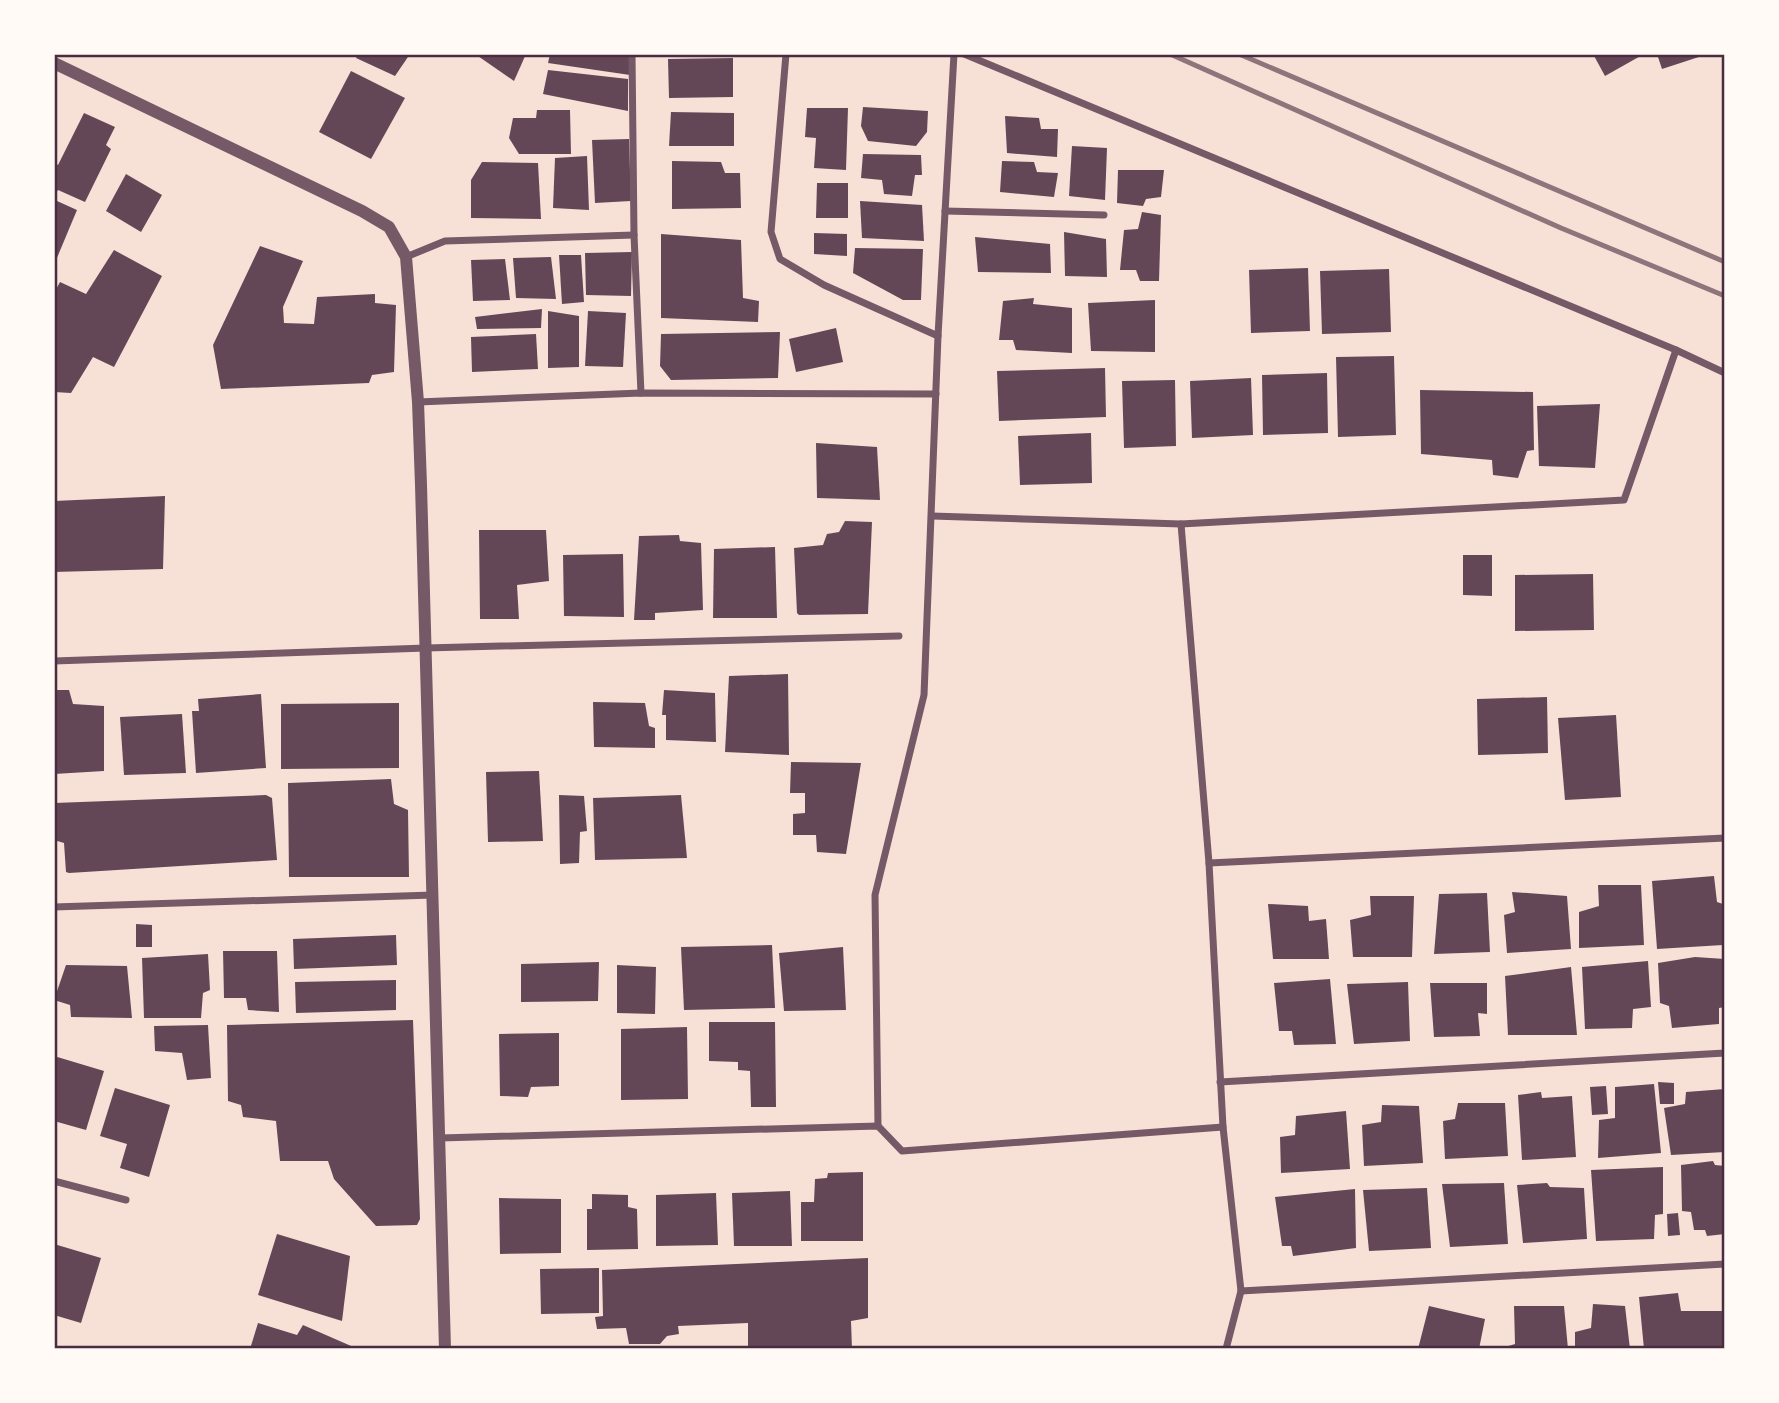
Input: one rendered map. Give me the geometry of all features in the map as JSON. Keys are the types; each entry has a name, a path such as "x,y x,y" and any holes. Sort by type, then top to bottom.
{"street":[{"path":"632,54 634,234 641,393"},
{"path":"786,54 771,232 780,259 824,285 938,336"},
{"path":"954,54 938,336 924,695 876,895 878,1126 902,1151 1223,1126"},
{"path":"964,54 1676,350 1725,373"},
{"path":"54,63 362,211 389,227 406,257 418,402 445,1349"},
{"path":"945,211 1104,215"},
{"path":"406,257 445,241 634,234"},
{"path":"932,516 1181,524 1624,500 1676,350"},
{"path":"418,402 641,393 936,394"},
{"path":"1181,524 1209,863 1223,1126 1241,1291 1226,1349"},
{"path":"54,661 899,636"},
{"path":"1209,863 1725,838"},
{"path":"54,907 433,895"},
{"path":"1220,1082 1725,1053"},
{"path":"440,1138 878,1126"},
{"path":"54,1181 126,1200"},
{"path":"1241,1291 1725,1264"}],"building":[{"path":"358,54 410,54 395,76 356,58"},
{"path":"475,54 526,54 514,81"},
{"path":"550,54 631,54 630,75 548,63"},
{"path":"1593,54 1644,54 1605,76"},
{"path":"1657,54 1705,54 1705,55 1662,69"},
{"path":"733,58 733,97 669,98 668,59"},
{"path":"548,70 628,79 628,111 543,94"},
{"path":"351,71 405,98 371,159 319,132"},
{"path":"863,107 928,111 927,132 916,146 868,141 861,126"},
{"path":"807,108 848,108 846,170 814,168 816,138 805,137"},
{"path":"537,110 570,110 571,154 519,154 509,138 513,118 536,118"},
{"path":"671,112 734,113 734,146 669,146"},
{"path":"84,113 115,127 106,145 111,149 85,202 58,190 54,196 54,163 58,165"},
{"path":"1005,116 1039,118 1041,129 1058,129 1057,157 1007,153"},
{"path":"629,139 631,201 595,203 592,140"},
{"path":"1072,146 1107,148 1105,200 1069,196"},
{"path":"863,154 921,155 922,175 915,175 912,196 884,194 882,180 861,178"},
{"path":"587,156 589,210 553,208 555,158"},
{"path":"672,161 721,162 725,173 740,173 741,208 672,209"},
{"path":"1002,161 1034,162 1037,172 1058,173 1054,197 1000,192"},
{"path":"482,162 538,163 541,219 471,218 471,180"},
{"path":"1118,170 1164,170 1161,197 1146,199 1143,206 1117,203"},
{"path":"126,174 162,195 141,232 106,211"},
{"path":"817,183 848,183 848,218 816,218"},
{"path":"57,201 77,210 54,265 54,205"},
{"path":"860,201 922,205 924,241 862,238"},
{"path":"1142,212 1161,215 1159,281 1140,281 1136,270 1120,270 1124,230 1138,229"},
{"path":"1064,232 1106,239 1107,277 1065,276"},
{"path":"814,233 847,234 847,256 814,254"},
{"path":"661,234 741,240 743,298 759,301 758,322 661,318"},
{"path":"975,237 1050,244 1051,273 978,272"},
{"path":"260,246 303,261 283,307 284,323 314,324 317,297 375,294 375,303 396,305 394,372 372,375 369,383 221,389 213,345"},
{"path":"855,248 923,249 921,300 903,300 853,273"},
{"path":"114,250 162,276 114,367 93,357 71,393 54,392 54,293 60,282 86,294"},
{"path":"632,252 631,296 586,295 585,253"},
{"path":"559,255 581,255 584,302 562,304"},
{"path":"551,257 556,299 516,298 513,258"},
{"path":"505,259 510,300 473,301 471,260"},
{"path":"1308,268 1310,331 1251,333 1249,270"},
{"path":"1389,269 1391,332 1322,334 1320,271"},
{"path":"1034,298 1033,304 1072,308 1072,353 1016,350 1013,340 999,340 1003,301"},
{"path":"1155,300 1155,352 1091,351 1088,303"},
{"path":"542,309 541,328 477,329 475,317"},
{"path":"548,311 579,316 579,367 548,368"},
{"path":"588,311 626,313 623,367 585,366"},
{"path":"836,328 843,362 796,372 789,339"},
{"path":"780,332 778,378 671,380 660,366 661,334"},
{"path":"536,334 538,369 472,372 471,337"},
{"path":"1394,356 1396,435 1338,437 1336,357"},
{"path":"1105,368 1106,417 999,421 997,371"},
{"path":"1327,373 1328,433 1263,435 1262,375"},
{"path":"1251,378 1253,435 1192,438 1190,381"},
{"path":"1175,380 1176,446 1124,448 1122,381"},
{"path":"1420,390 1533,392 1534,450 1527,451 1518,478 1493,475 1492,460 1421,454"},
{"path":"1600,404 1595,468 1539,466 1537,406"},
{"path":"1091,433 1092,483 1020,485 1018,436"},
{"path":"816,443 877,447 880,500 817,498"},
{"path":"165,496 163,569 54,572 54,501"},
{"path":"845,521 872,522 868,614 799,615 794,548 823,545 827,534 839,532"},
{"path":"479,530 546,530 549,581 517,585 519,619 480,619"},
{"path":"679,535 680,541 701,543 703,610 655,613 655,620 634,620 639,536"},
{"path":"775,547 777,618 713,618 714,549"},
{"path":"623,554 624,617 564,616 563,555"},
{"path":"1463,555 1492,555 1492,596 1463,595"},
{"path":"1593,574 1594,630 1515,631 1515,575"},
{"path":"788,674 789,755 725,752 729,676"},
{"path":"54,690 69,690 73,704 104,706 104,771 54,774"},
{"path":"664,690 715,693 716,742 666,740 666,715 662,715"},
{"path":"261,694 266,768 196,773 192,711 199,711 198,699"},
{"path":"1547,697 1548,753 1478,755 1477,699"},
{"path":"593,702 645,703 649,726 655,728 655,748 594,747"},
{"path":"399,703 399,768 281,769 281,704"},
{"path":"182,714 186,773 124,775 120,717"},
{"path":"1616,715 1621,797 1565,800 1558,718"},
{"path":"791,762 861,763 846,854 817,852 816,835 793,835 793,814 805,813 805,793 790,793"},
{"path":"539,771 543,841 488,842 486,772"},
{"path":"391,779 394,804 408,810 409,877 289,877 288,783"},
{"path":"266,795 272,798 277,860 69,873 66,872 64,843 54,840 54,803"},
{"path":"559,795 584,796 587,831 580,832 579,863 560,864"},
{"path":"681,795 687,858 595,860 593,798"},
{"path":"1714,876 1717,902 1723,904 1723,945 1657,949 1652,881"},
{"path":"1598,885 1641,885 1644,945 1579,948 1579,912 1599,906"},
{"path":"1512,892 1567,896 1571,949 1507,953 1504,915 1515,912"},
{"path":"1487,893 1490,952 1434,954 1439,894"},
{"path":"1370,896 1414,896 1412,957 1353,957 1350,920 1371,915"},
{"path":"1268,904 1308,906 1309,921 1326,919 1329,959 1273,959"},
{"path":"136,924 152,925 152,947 136,947"},
{"path":"396,935 397,965 294,969 293,939"},
{"path":"772,945 775,1008 684,1010 681,947"},
{"path":"843,947 846,1010 784,1011 779,953"},
{"path":"223,951 277,951 279,1012 248,1010 246,998 224,998"},
{"path":"208,954 210,990 203,993 201,1018 144,1018 142,958"},
{"path":"1695,957 1725,959 1725,1007 1719,1008 1719,1024 1672,1028 1669,1006 1660,1003 1658,963"},
{"path":"1648,961 1651,1007 1633,1009 1632,1028 1585,1029 1582,967"},
{"path":"599,962 598,1001 521,1002 521,964"},
{"path":"66,965 127,966 132,1018 71,1017 70,1005 54,1000"},
{"path":"617,965 656,967 655,1014 617,1013"},
{"path":"1571,967 1577,1035 1508,1035 1505,976"},
{"path":"1330,979 1336,1044 1294,1045 1292,1031 1279,1031 1274,983"},
{"path":"396,980 396,1010 296,1013 295,982"},
{"path":"1408,982 1410,1041 1354,1044 1347,984"},
{"path":"1430,983 1487,983 1487,1014 1478,1013 1480,1036 1434,1037"},
{"path":"413,1020 420,1219 417,1225 376,1226 334,1179 328,1161 280,1161 276,1121 243,1117 241,1105 228,1101 227,1025"},
{"path":"709,1022 775,1022 776,1107 751,1107 750,1071 738,1070 738,1062 709,1061"},
{"path":"208,1025 211,1078 187,1080 182,1053 155,1051 154,1026"},
{"path":"687,1027 688,1099 621,1100 621,1029"},
{"path":"559,1033 559,1086 531,1087 528,1097 500,1096 499,1034"},
{"path":"54,1056 104,1071 86,1130 54,1121"},
{"path":"1658,1082 1674,1083 1674,1104 1660,1104"},
{"path":"1654,1084 1661,1153 1598,1158 1599,1120 1615,1118 1615,1087"},
{"path":"1606,1086 1608,1114 1592,1115 1590,1087"},
{"path":"115,1088 170,1105 149,1177 120,1168 127,1144 100,1136"},
{"path":"1725,1089 1725,1152 1671,1155 1664,1108 1685,1104 1686,1092"},
{"path":"1541,1092 1542,1098 1572,1096 1576,1157 1522,1160 1518,1095"},
{"path":"1458,1103 1505,1103 1508,1156 1445,1159 1443,1121 1455,1119"},
{"path":"1382,1105 1419,1106 1423,1163 1364,1166 1362,1125 1381,1122"},
{"path":"1346,1111 1350,1169 1281,1173 1280,1137 1295,1135 1296,1116"},
{"path":"1713,1161 1715,1165 1725,1166 1725,1234 1707,1236 1705,1230 1694,1230 1691,1212 1682,1211 1681,1165"},
{"path":"1663,1167 1663,1214 1655,1215 1654,1239 1596,1241 1591,1170"},
{"path":"863,1172 863,1241 801,1241 801,1202 814,1202 815,1179 827,1178 828,1173"},
{"path":"1504,1183 1508,1244 1450,1247 1442,1184"},
{"path":"1547,1183 1550,1187 1584,1188 1587,1239 1523,1243 1517,1185"},
{"path":"1427,1188 1431,1248 1369,1251 1363,1190"},
{"path":"1355,1189 1356,1248 1293,1256 1291,1246 1282,1246 1275,1197"},
{"path":"790,1191 792,1246 734,1246 732,1193"},
{"path":"716,1193 718,1245 656,1246 656,1195"},
{"path":"592,1194 628,1195 628,1207 637,1209 638,1249 587,1250 587,1209 592,1209"},
{"path":"499,1198 561,1199 561,1253 500,1254"},
{"path":"1678,1213 1680,1235 1668,1236 1667,1214"},
{"path":"277,1234 350,1256 342,1321 258,1295"},
{"path":"54,1244 101,1258 81,1323 54,1315"},
{"path":"868,1258 868,1318 851,1321 852,1349 748,1349 748,1323 678,1326 679,1334 667,1336 660,1344 629,1344 626,1328 597,1329 595,1317 603,1316 602,1270"},
{"path":"599,1268 599,1313 541,1314 540,1269"},
{"path":"1678,1293 1681,1311 1725,1311 1725,1349 1644,1349 1639,1297"},
{"path":"1593,1304 1625,1306 1630,1349 1575,1349 1575,1332 1591,1328"},
{"path":"1429,1306 1485,1319 1479,1349 1418,1349"},
{"path":"1514,1306 1564,1306 1568,1349 1499,1349 1515,1344"},
{"path":"258,1323 297,1335 303,1325 358,1349 250,1349"}],"railway":[{"path":"1170,54 1561,228 1725,296"},
{"path":"1239,54 1725,262"}]}
